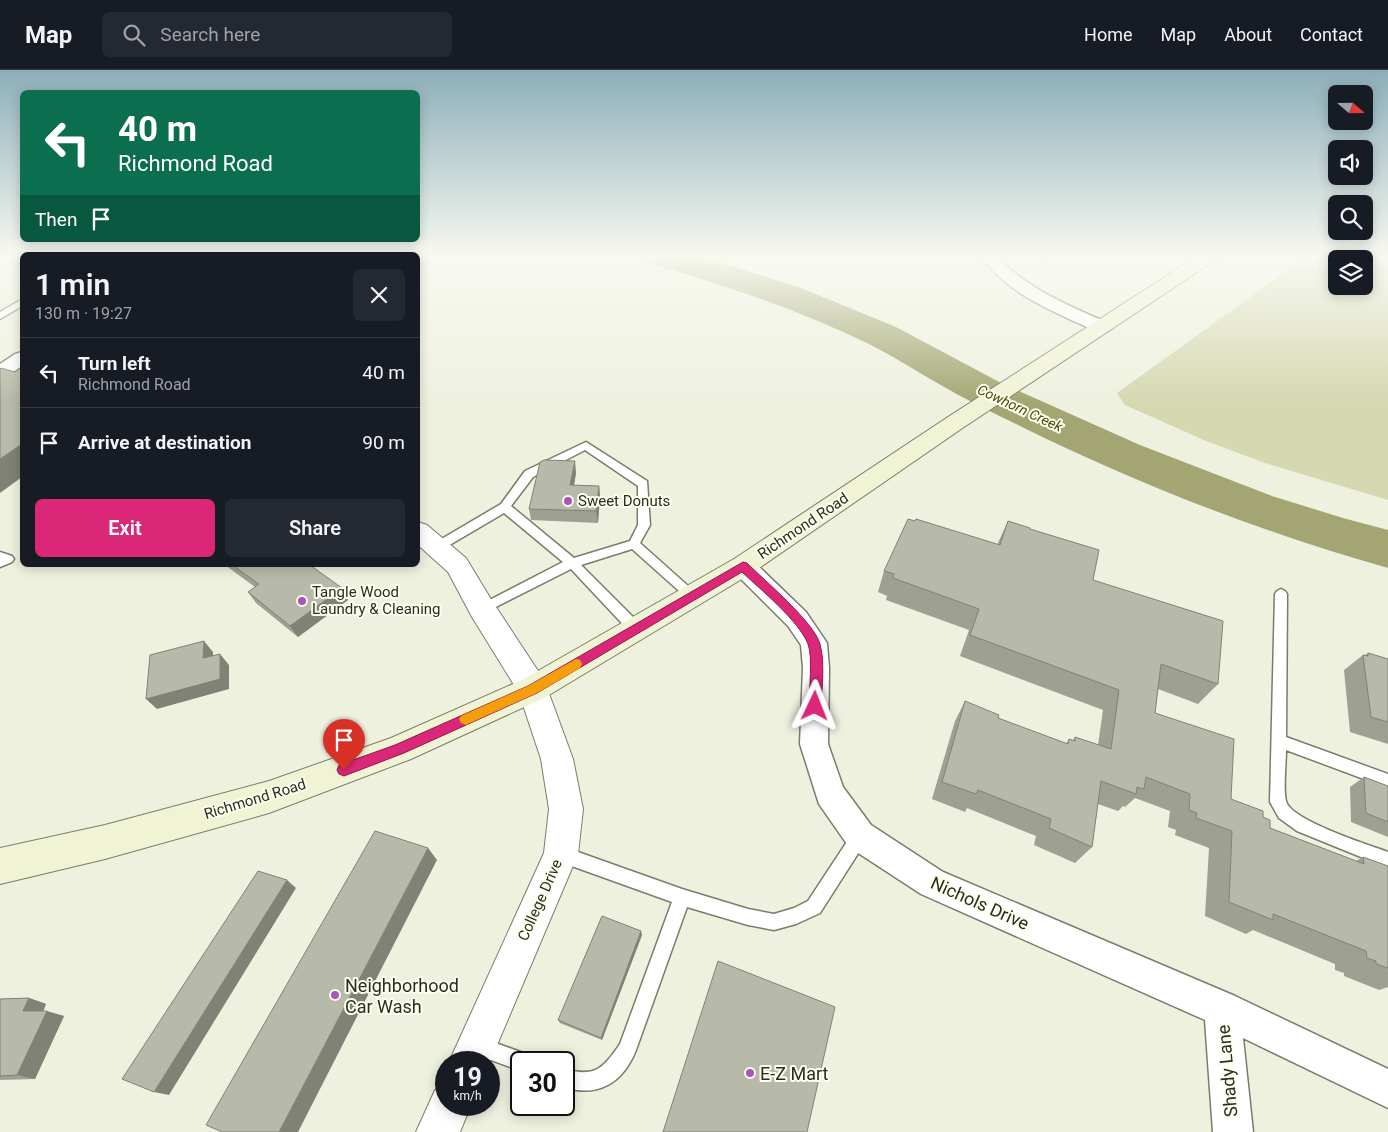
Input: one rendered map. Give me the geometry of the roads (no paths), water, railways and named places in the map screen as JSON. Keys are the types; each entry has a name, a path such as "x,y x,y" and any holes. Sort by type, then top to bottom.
{"main road":[{"name":"Richmond Road","path":"0,866 105,842 269,797 400,749 533,689 743,566 956,422 1136,305"}],"street":[{"path":"1054,305 1102,327"},
{"path":"0,372 20,359"},
{"name":"College Drive","path":"427,539 457,565 482,609 533,689 557,758 566,809 561,854 473,1051"},
{"name":"Nichols Drive","path":"743,566 797,618 814,643 816,668 814,744 830,794 860,836 932,883 1222,1009 1388,1089"},
{"name":"Shady Lane","path":"1222,1009 1233,1132"},
{"path":"438,1132 445,1116"}],"lane":[{"path":"0,316 19,305"},
{"path":"427,539 505,507 529,474 586,445 643,484 644,525 634,544 572,563 482,609"},
{"path":"505,507 572,563 636,629"},
{"path":"634,544 692,596"},
{"path":"0,556 8,559 0,563"},
{"path":"1281,594 1278,802 1282,811 1302,826 1388,860"},
{"path":"1278,741 1388,781"},
{"path":"561,854 682,897 748,917 774,922 796,916 814,907 860,836"},
{"path":"575,1082 602,1080 615,1068 626,1050 682,897"}],"waterway":[{"name":"Cowhorn Creek","path":"811,305 913,351 977,388 1008,403 1124,456 1254,508 1343,537 1388,549"}],"place":[{"name":"Sweet Donuts","path":"568,501"},
{"name":"Tangle Wood Laundry & Cleaning","path":"302,601"},
{"name":"Neighborhood Car Wash","path":"335,995"},
{"name":"E-Z Mart","path":"750,1073"}]}
